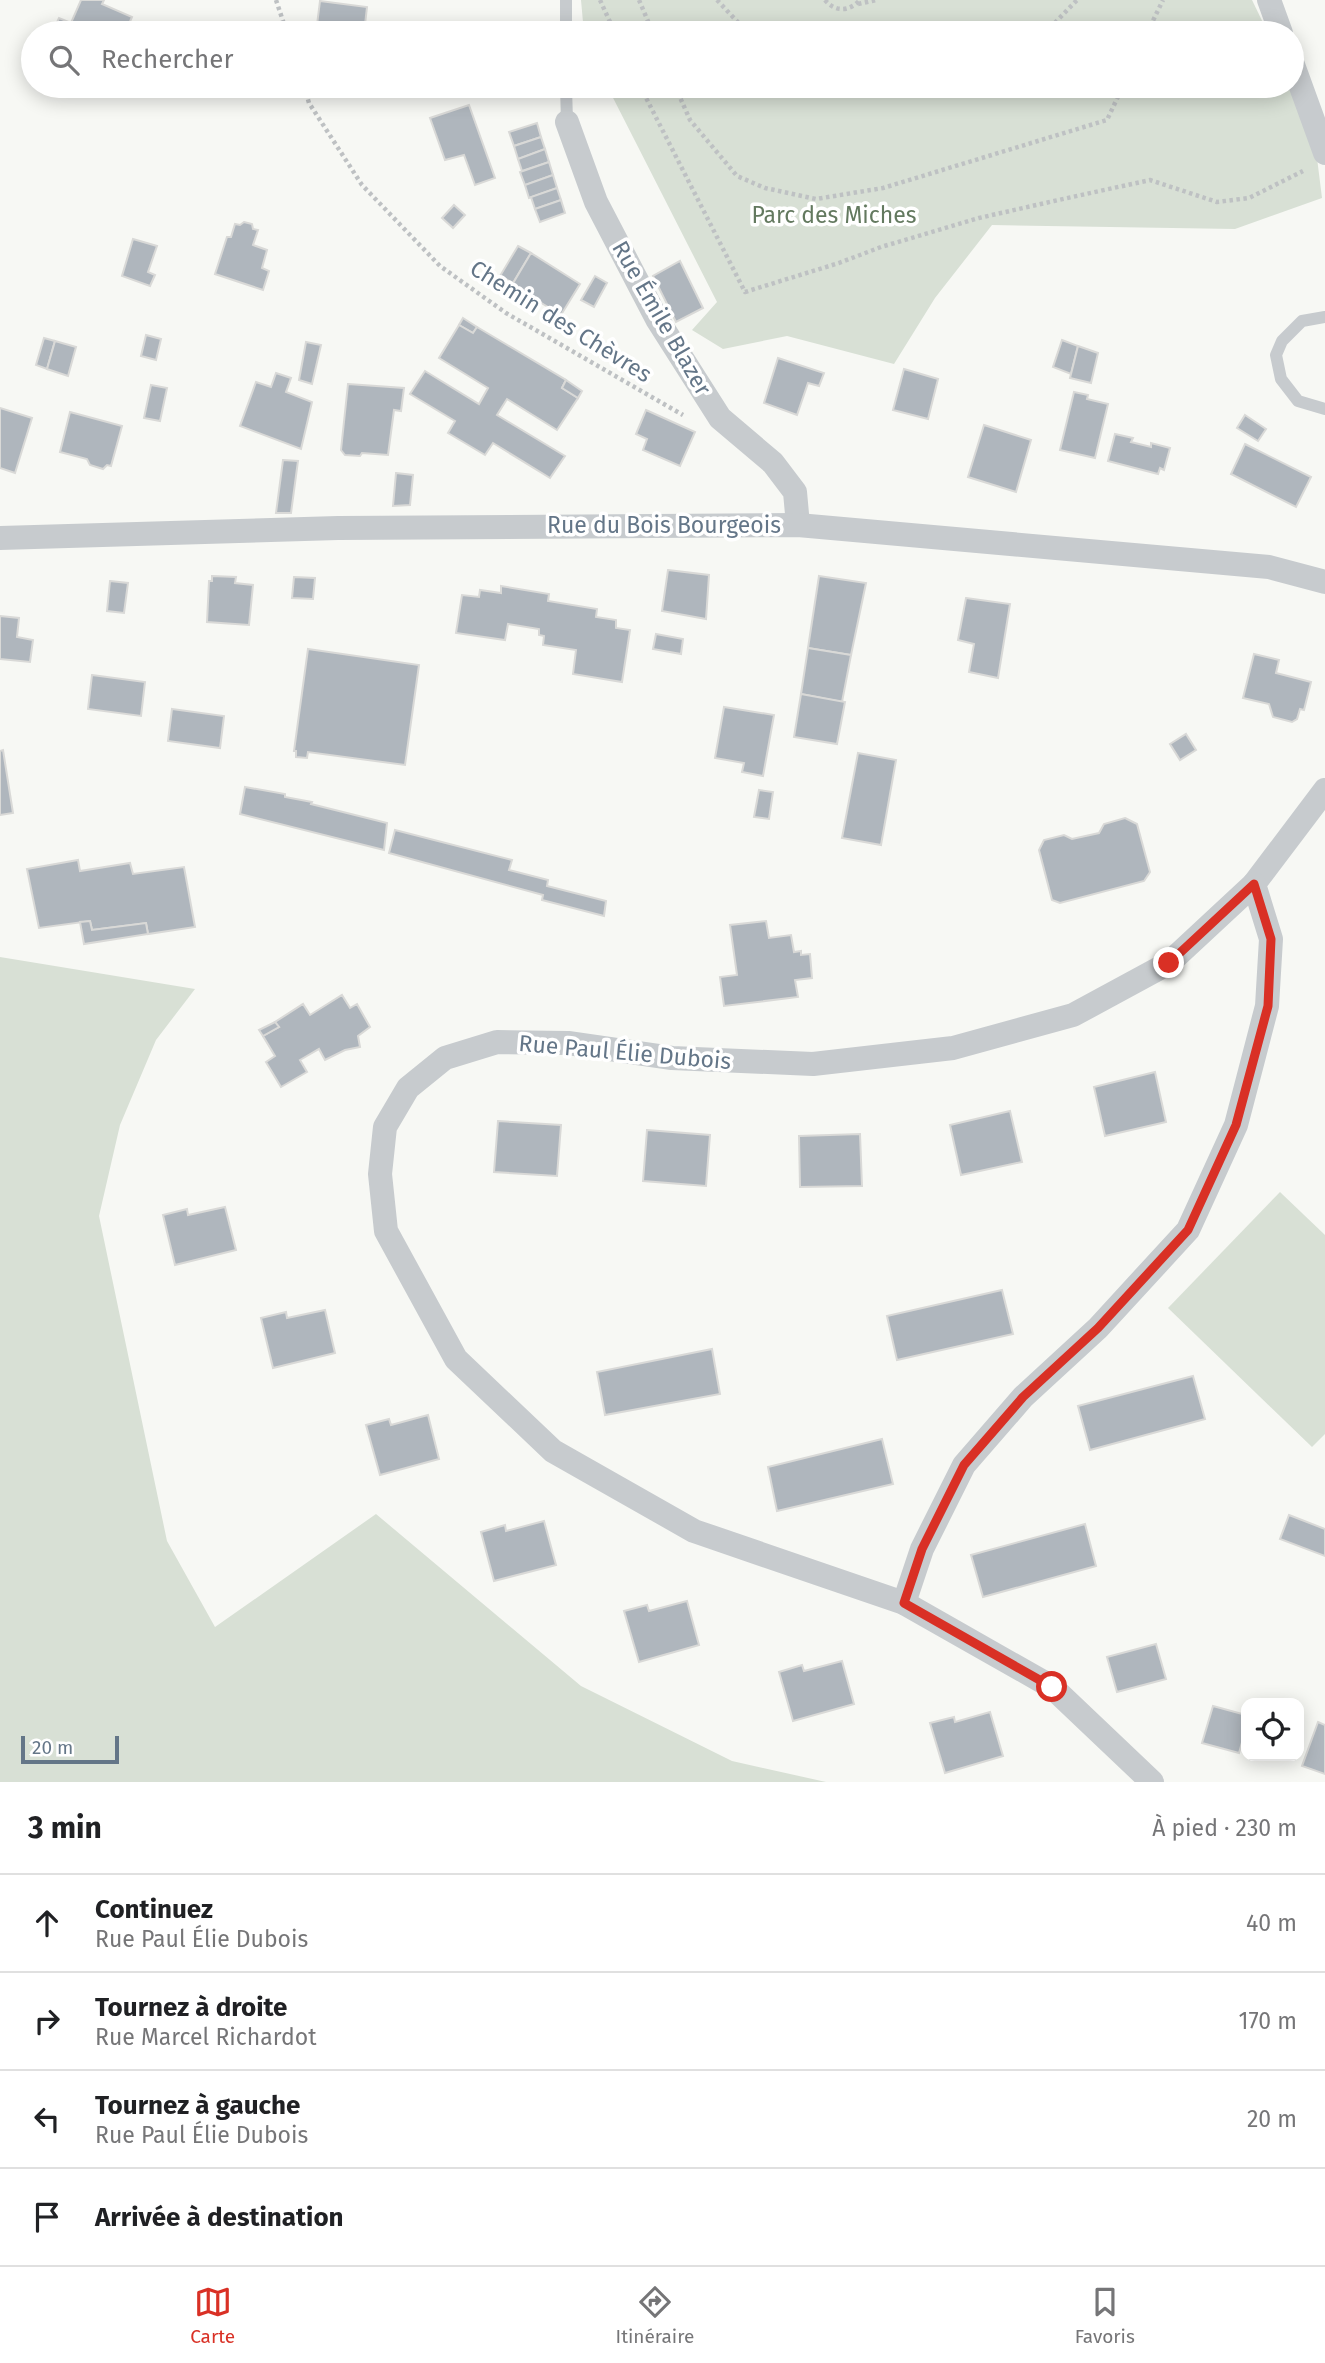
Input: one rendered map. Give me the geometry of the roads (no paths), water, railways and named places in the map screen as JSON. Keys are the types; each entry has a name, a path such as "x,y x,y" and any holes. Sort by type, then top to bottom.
{"street":[{"path":"1269,0 1277,21"},
{"path":"1302,98 1320,159"},
{"name":"Rue Émile Blazer","path":"566,122 596,202 657,319 720,418 773,463 795,492 798,525"},
{"name":"Rue du Bois Bourgeois","path":"0,538 351,528 798,525 1269,567 1325,582"},
{"name":"Rue Paul Élie Dubois","path":"1152,1782 1052,1687 904,1603 694,1531 554,1451 456,1359 386,1231 380,1174 385,1127 408,1088 445,1058 498,1042 568,1043 672,1058 813,1064 953,1048 1073,1015 1169,963 1254,884 1325,790"},
{"path":"904,1603 922,1549 964,1465 1023,1397 1098,1328 1188,1230 1236,1125 1268,1006 1271,939 1254,884"}],"lane":[{"path":"566,0 566,21"},
{"name":"Rue Émile Blazer","path":"566,98 566,122"},
{"path":"1325,317 1301,321 1282,341 1276,355 1281,379 1298,401 1325,409"}],"park label":[{"name":"Parc des Miches","path":"834,215"}]}
